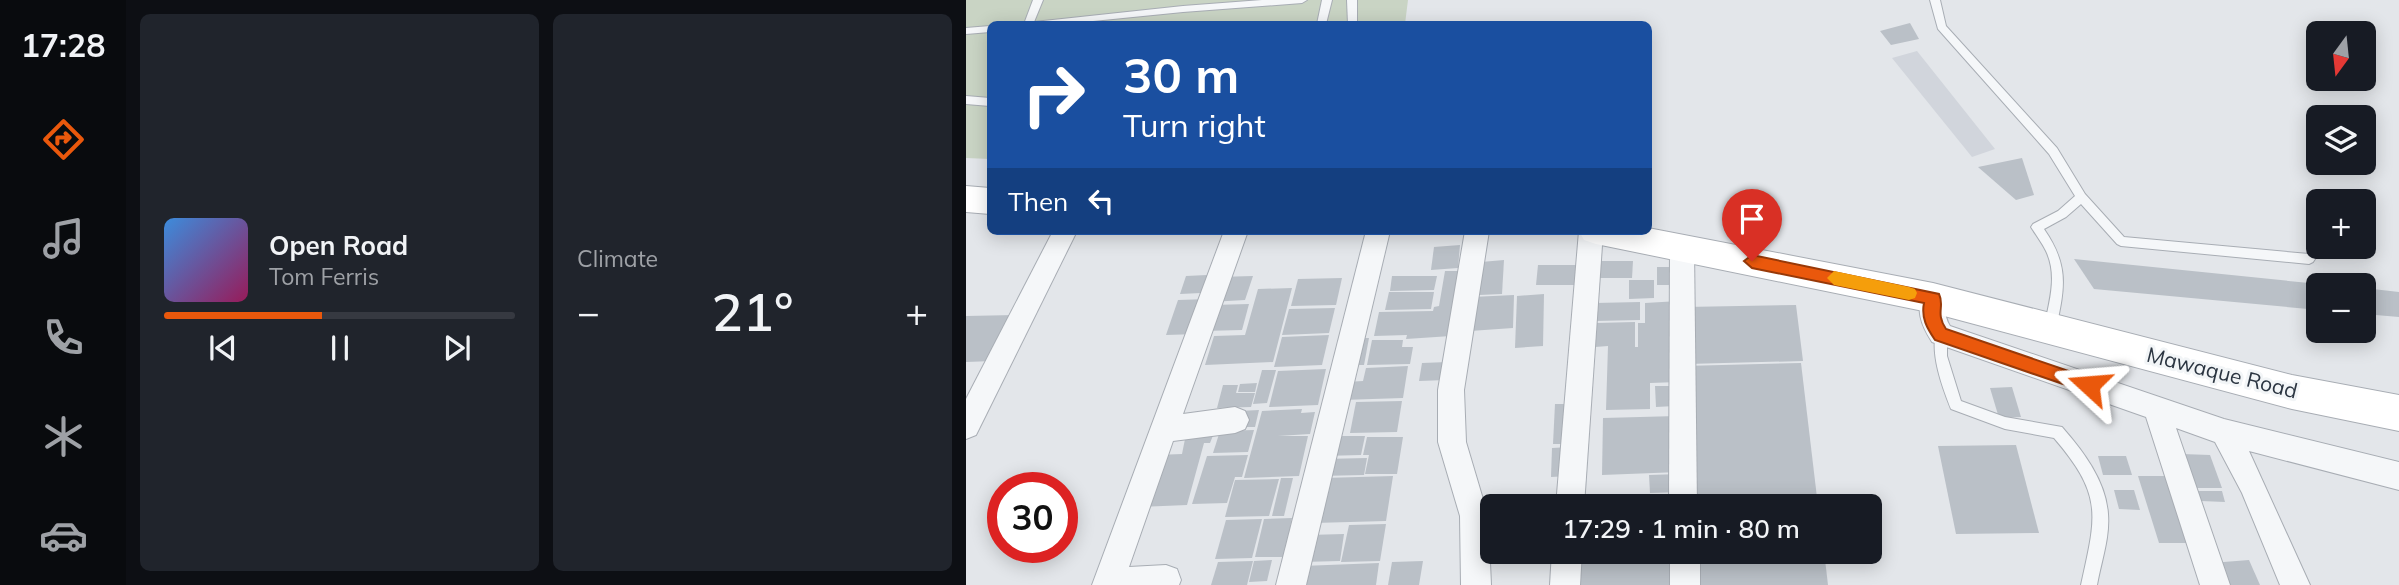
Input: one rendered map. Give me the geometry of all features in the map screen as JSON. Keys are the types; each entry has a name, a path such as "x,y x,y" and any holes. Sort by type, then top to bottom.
{"main road":[{"path":"966,199 987,201"},
{"name":"Mawaque Road","path":"1614,235 1933,298 2292,392 2399,413"}],"street":[{"path":"966,426 1063,235"},
{"path":"1166,580 1107,584 1166,429 1235,235"},
{"path":"1291,585 1377,235"},
{"path":"1476,235 1451,390 1452,442 1474,516 1476,585"},
{"path":"1571,494 1593,235"},
{"path":"1682,248 1683,494"},
{"path":"1933,298 1930,312 1933,323 1941,334 2224,432 2399,476"},
{"path":"2156,408 2214,585"},
{"path":"1166,429 1235,420"},
{"path":"2224,432 2252,484 2295,585"},
{"path":"1565,585 1566,564"},
{"path":"1685,564 1685,585"}],"lane":[{"path":"1029,21 1038,0"},
{"path":"1066,21 1302,0"},
{"path":"1322,21 1327,0"},
{"path":"1352,0 1353,21"},
{"path":"1936,0 1941,27 2053,151 2081,197 2122,241 2306,259"},
{"path":"966,31 987,29"},
{"path":"966,100 987,102"},
{"path":"2050,328 2060,284 2059,266 2053,249 2037,227 2062,214 2081,197"},
{"path":"1941,334 1941,356 1956,405 1987,418 2029,429 2057,432 2074,450 2091,482 2101,513 2089,585"}],"shaded area":[{"path":"1917,51 1995,149 1972,157 1892,58"}],"green space":[{"path":"966,0 1408,0 1405,21 987,21 987,159 966,158"}],"building":[{"path":"1910,23 1919,39 1891,45 1880,31"},
{"path":"2022,158 2034,195 2016,200 1978,167"},
{"path":"1460,245 1458,268 1431,270 1434,247"},
{"path":"2074,259 2306,283 2306,309 2094,289"},
{"path":"1504,260 1502,294 1479,295 1481,262"},
{"path":"1600,261 1633,261 1632,278 1599,278"},
{"path":"1538,265 1580,265 1578,285 1536,285"},
{"path":"1657,267 1680,267 1679,285 1657,285"},
{"path":"1445,271 1467,271 1451,336 1406,339 1407,335 1374,336 1379,312 1433,311 1434,307 1439,306"},
{"path":"1207,275 1201,293 1180,294 1186,276"},
{"path":"1253,276 1245,300 1210,302 1218,277"},
{"path":"1392,276 1437,276 1434,290 1390,291"},
{"path":"1342,278 1336,305 1291,306 1298,279"},
{"path":"1629,280 1654,280 1654,298 1629,299"},
{"path":"1292,288 1273,362 1205,365 1214,336 1245,335 1258,289"},
{"path":"2376,289 2399,292 2399,317 2376,315"},
{"path":"1389,292 1434,292 1431,309 1385,310"},
{"path":"1544,294 1543,346 1515,348 1517,296"},
{"path":"1514,295 1513,328 1470,331 1472,297"},
{"path":"1209,299 1198,334 1166,335 1178,300"},
{"path":"1679,301 1678,382 1650,383 1650,409 1606,410 1608,346 1595,347 1596,323 1635,322 1635,347 1638,347 1638,323 1645,323 1645,303"},
{"path":"1640,302 1640,320 1595,321 1595,303"},
{"path":"1249,304 1242,330 1203,331 1212,305"},
{"path":"1796,305 1803,361 1687,364 1685,307"},
{"path":"1335,308 1329,333 1282,335 1289,309"},
{"path":"1015,315 993,361 966,362 966,316"},
{"path":"1329,335 1322,365 1274,367 1282,337"},
{"path":"1353,338 1369,338 1364,365 1347,365"},
{"path":"1372,340 1403,340 1402,347 1413,347 1410,364 1367,365"},
{"path":"1448,362 1446,380 1419,381 1422,363"},
{"path":"1801,363 1817,494 1687,494 1683,366"},
{"path":"1408,366 1403,398 1342,400 1346,382 1363,381 1366,368"},
{"path":"1326,369 1318,405 1269,407 1278,371"},
{"path":"1262,370 1276,370 1267,403 1253,404"},
{"path":"1257,383 1255,392 1238,392 1240,384"},
{"path":"1223,385 1238,385 1236,393 1255,393 1251,407 1217,408"},
{"path":"1655,386 1674,386 1675,406 1656,407"},
{"path":"2012,387 2021,417 1999,418 1990,388"},
{"path":"1402,401 1397,432 1350,433 1356,402"},
{"path":"1555,404 1571,404 1570,444 1553,444"},
{"path":"1302,409 1301,413 1315,412 1310,434 1278,436 1308,436 1299,476 1244,478 1262,411"},
{"path":"1259,410 1255,427 1234,427 1239,411"},
{"path":"1677,416 1679,472 1602,475 1603,418"},
{"path":"1254,430 1248,452 1213,453 1220,431"},
{"path":"1214,433 1210,443 1204,443 1187,505 1139,507 1156,455 1182,454 1186,434"},
{"path":"1328,436 1365,436 1361,455 1323,456"},
{"path":"1367,437 1403,437 1397,474 1365,474 1369,455 1363,455"},
{"path":"2016,445 2039,533 1956,534 1938,446"},
{"path":"1570,447 1569,476 1551,477 1552,448"},
{"path":"2182,454 2210,455 2222,488 2194,488"},
{"path":"1248,455 1242,477 1235,477 1227,503 1192,504 1207,456"},
{"path":"2098,456 2126,456 2132,475 2103,475"},
{"path":"1367,458 1364,475 1320,476 1323,459"},
{"path":"1680,474 1681,492 1650,493 1649,475"},
{"path":"1393,476 1386,521 1314,523 1324,478"},
{"path":"2138,476 2172,476 2195,543 2159,543"},
{"path":"1281,478 1293,478 1284,516 1272,516"},
{"path":"1279,479 1269,516 1225,517 1235,480"},
{"path":"2114,490 2134,490 2140,510 2119,509"},
{"path":"2198,491 2222,491 2225,502 2201,501"},
{"path":"1292,518 1284,557 1255,557 1264,519"},
{"path":"1262,519 1252,558 1215,559 1226,520"},
{"path":"1386,524 1380,561 1341,562 1349,525"},
{"path":"1344,534 1340,561 1302,562 1308,535"},
{"path":"1272,560 1267,581 1249,582 1254,561"},
{"path":"2249,560 2260,585 2220,585 2211,563"},
{"path":"1253,561 1247,585 1211,585 1218,562"},
{"path":"1423,561 1419,585 1388,585 1392,562"},
{"path":"1379,563 1376,585 1298,585 1302,566"},
{"path":"1581,564 1681,564 1682,585 1580,585"},
{"path":"1689,564 1826,564 1828,585 1690,585"}],"slow traffic":[{"path":"1834,278 1909,293"}],"route":[{"path":"1752,261 1933,298 1930,312 1933,323 1941,334 2089,385"}]}
